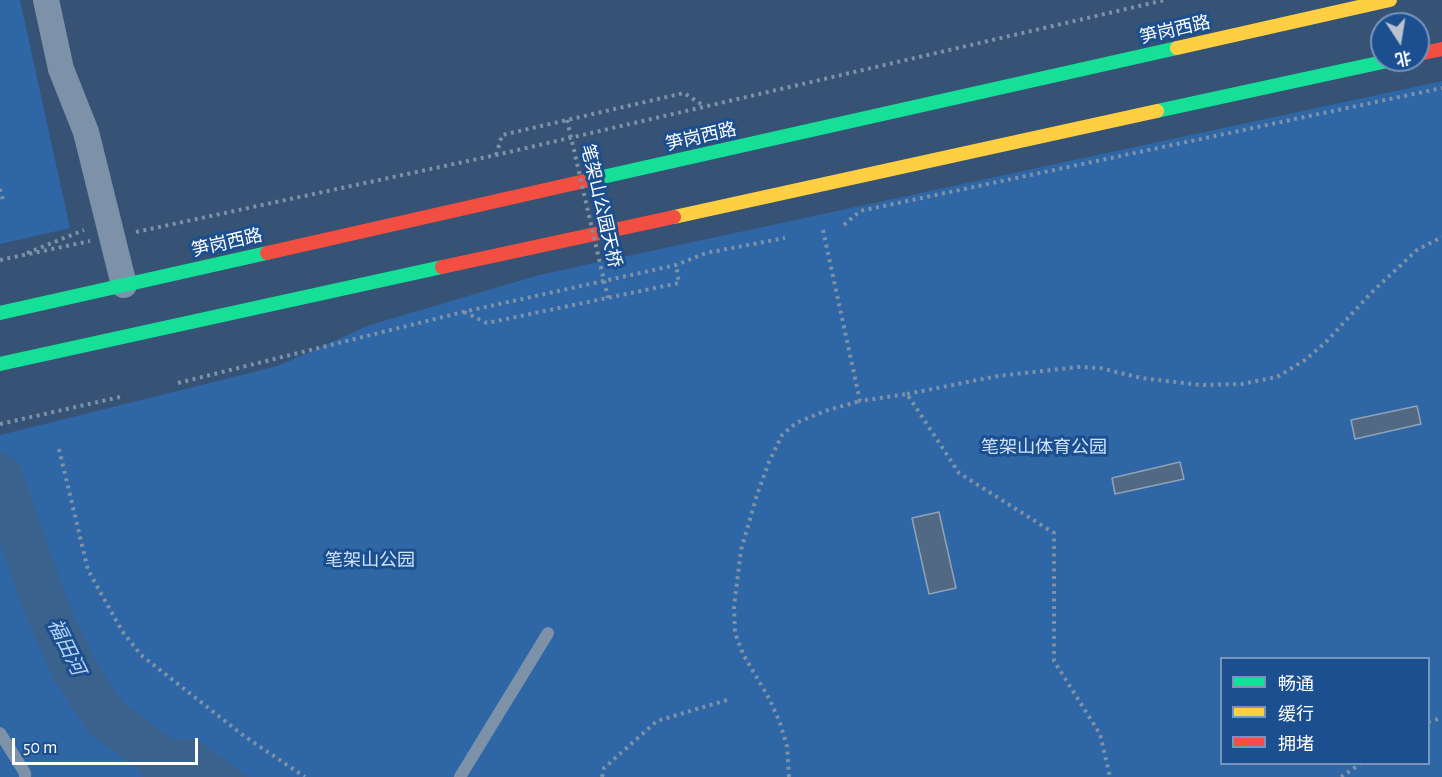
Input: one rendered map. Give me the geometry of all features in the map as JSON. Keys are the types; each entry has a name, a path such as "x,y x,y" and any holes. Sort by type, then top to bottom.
{"main road":[{"name":"笋岗西路","path":"0,312 124,285 190,275 1390,0"},
{"path":"0,366 199,316 1370,65"}],"street":[{"path":"46,0 62,69 86,132 124,285"}],"lane":[{"path":"460,777 548,633"},
{"path":"0,733 25,777"}],"path":[{"path":"20,256 59,239 496,155 1165,0"},
{"path":"844,225 860,211 1442,88"},
{"path":"496,155 502,135 684,93 705,107"},
{"name":"笔架山公园天桥","path":"567,120 608,298"},
{"path":"0,189 3,200"},
{"path":"0,260 110,229"},
{"path":"823,230 860,401"},
{"path":"789,777 787,746 780,723 770,700 743,654 735,633 734,607 741,550 757,495 782,435 796,423 825,411 860,401 998,376 1078,367 1100,368 1141,378 1201,385 1242,384 1277,376 1305,360 1326,342 1372,292 1417,250 1442,237"},
{"path":"178,383 463,312 676,265 706,253 785,238"},
{"path":"463,312 487,323 679,283 676,265"},
{"path":"907,394 959,473 1054,533 1054,661 1100,734 1110,777"},
{"path":"0,424 120,397"},
{"path":"58,449 87,570 122,631 141,655 244,736 305,777"},
{"path":"602,777 604,768 657,721 727,700"},
{"path":"1341,777 1359,765"}],"green space":[{"path":"0,0 20,0 70,228 0,244"},
{"name":"笔架山体育公园","path":"1442,81 1442,777 0,777 0,435 278,366 370,325 539,275"}],"shaded area":[{"path":"156,737 198,740 248,777 143,777 136,765"}],"building":[{"path":"1417,406 1421,424 1355,439 1351,420"},
{"path":"1180,462 1184,479 1115,494 1112,478"},
{"path":"939,512 956,588 929,594 912,518"}],"waterway":[{"name":"福田河","path":"0,476 44,602 74,669 107,719 188,777"}],"traffic: fast":[{"path":"598,178 1177,48"},
{"path":"1157,111 1370,65"},
{"path":"0,313 267,253"},
{"path":"0,364 442,267"}],"traffic: slow":[{"path":"1177,48 1390,0"},
{"path":"674,217 1157,111"}],"traffic: jam":[{"path":"1430,52 1442,49"},
{"path":"267,253 598,178"},
{"path":"442,267 674,217"}],"park label":[{"name":"笔架山公园","path":"370,561"}]}
